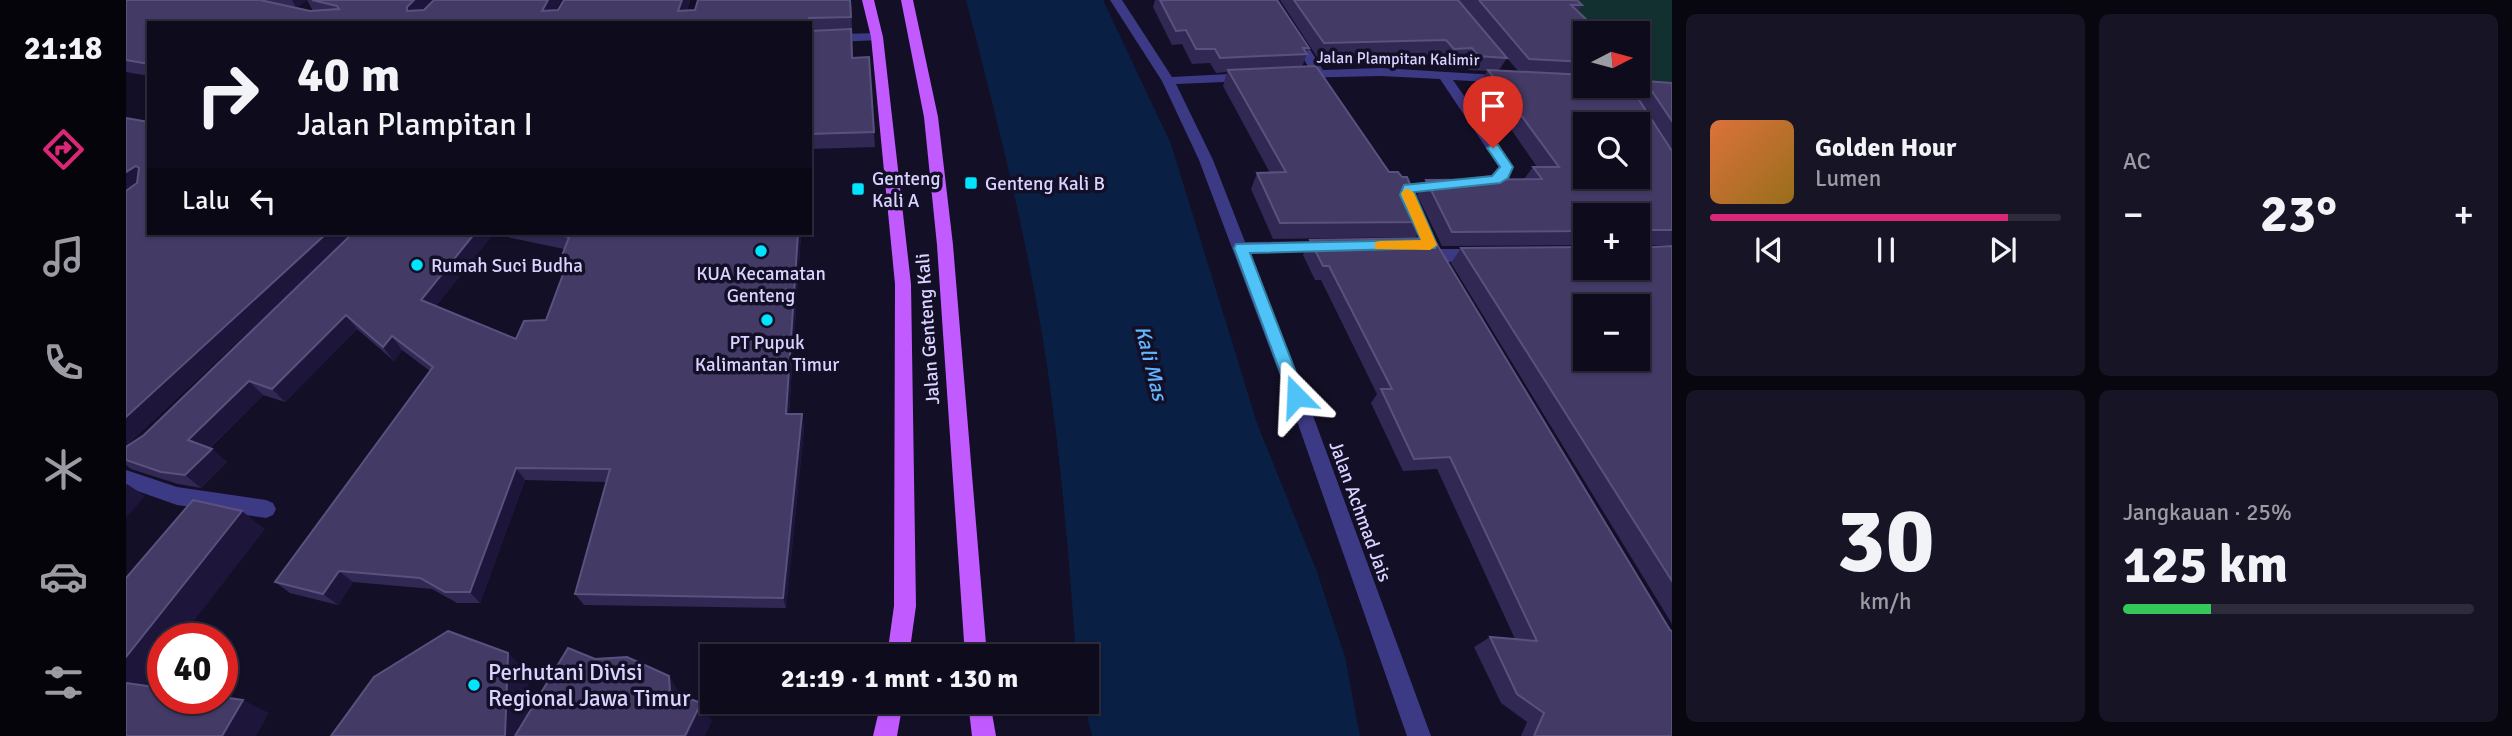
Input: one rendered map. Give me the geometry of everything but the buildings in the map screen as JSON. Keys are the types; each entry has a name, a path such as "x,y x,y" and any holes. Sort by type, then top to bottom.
{"main road":[{"name":"Jalan Genteng Kali","path":"867,0 877,37 903,284 905,606 900,644"},
{"name":"Jalan Genteng Kali","path":"906,0 931,117 945,245 975,644"},
{"path":"885,736 890,714"},
{"path":"981,714 984,736"}],"street":[{"name":"Jalan Achmad Jais","path":"1116,0 1168,81 1206,160 1241,248 1419,736"},
{"path":"1272,0 1319,74"},
{"path":"812,39 877,37"},
{"name":"Jalan Plampitan Kalimir","path":"1168,81 1319,74 1443,74 1520,79 1499,61"},
{"path":"1443,74 1506,171 1495,180 1409,188 1407,195 1449,279"},
{"path":"1650,90 1672,92"},
{"path":"1627,98 1633,108"},
{"path":"1407,245 1433,250 1504,254"},
{"path":"1241,248 1344,246"},
{"path":"126,478 142,486 190,499 266,509"}],"green space":[{"path":"1562,0 1672,0 1672,85 1650,83 1650,21 1577,21"}],"water":[{"name":"Kali Mas","path":"966,0 1103,0 1171,144 1257,423 1317,572 1345,657 1360,736 1092,736 1087,714 1099,714 1099,644 1075,644 1051,396 1030,268"}],"slow traffic":[{"path":"1380,246 1430,245 1407,193"}],"place":[{"name":"Genteng Kali B","path":"971,183"},
{"name":"Genteng Kali A","path":"858,189"},
{"name":"KUA Kecamatan Genteng","path":"761,251"},
{"name":"Rumah Suci Budha","path":"417,265"},
{"name":"PT Pupuk Kalimantan Timur","path":"767,320"},
{"name":"Perhutani Divisi Regional Jawa Timur","path":"474,685"}],"route":[{"path":"1296,396 1241,248 1430,245 1407,195 1409,188 1495,180 1503,175 1506,167 1493,148"}]}
